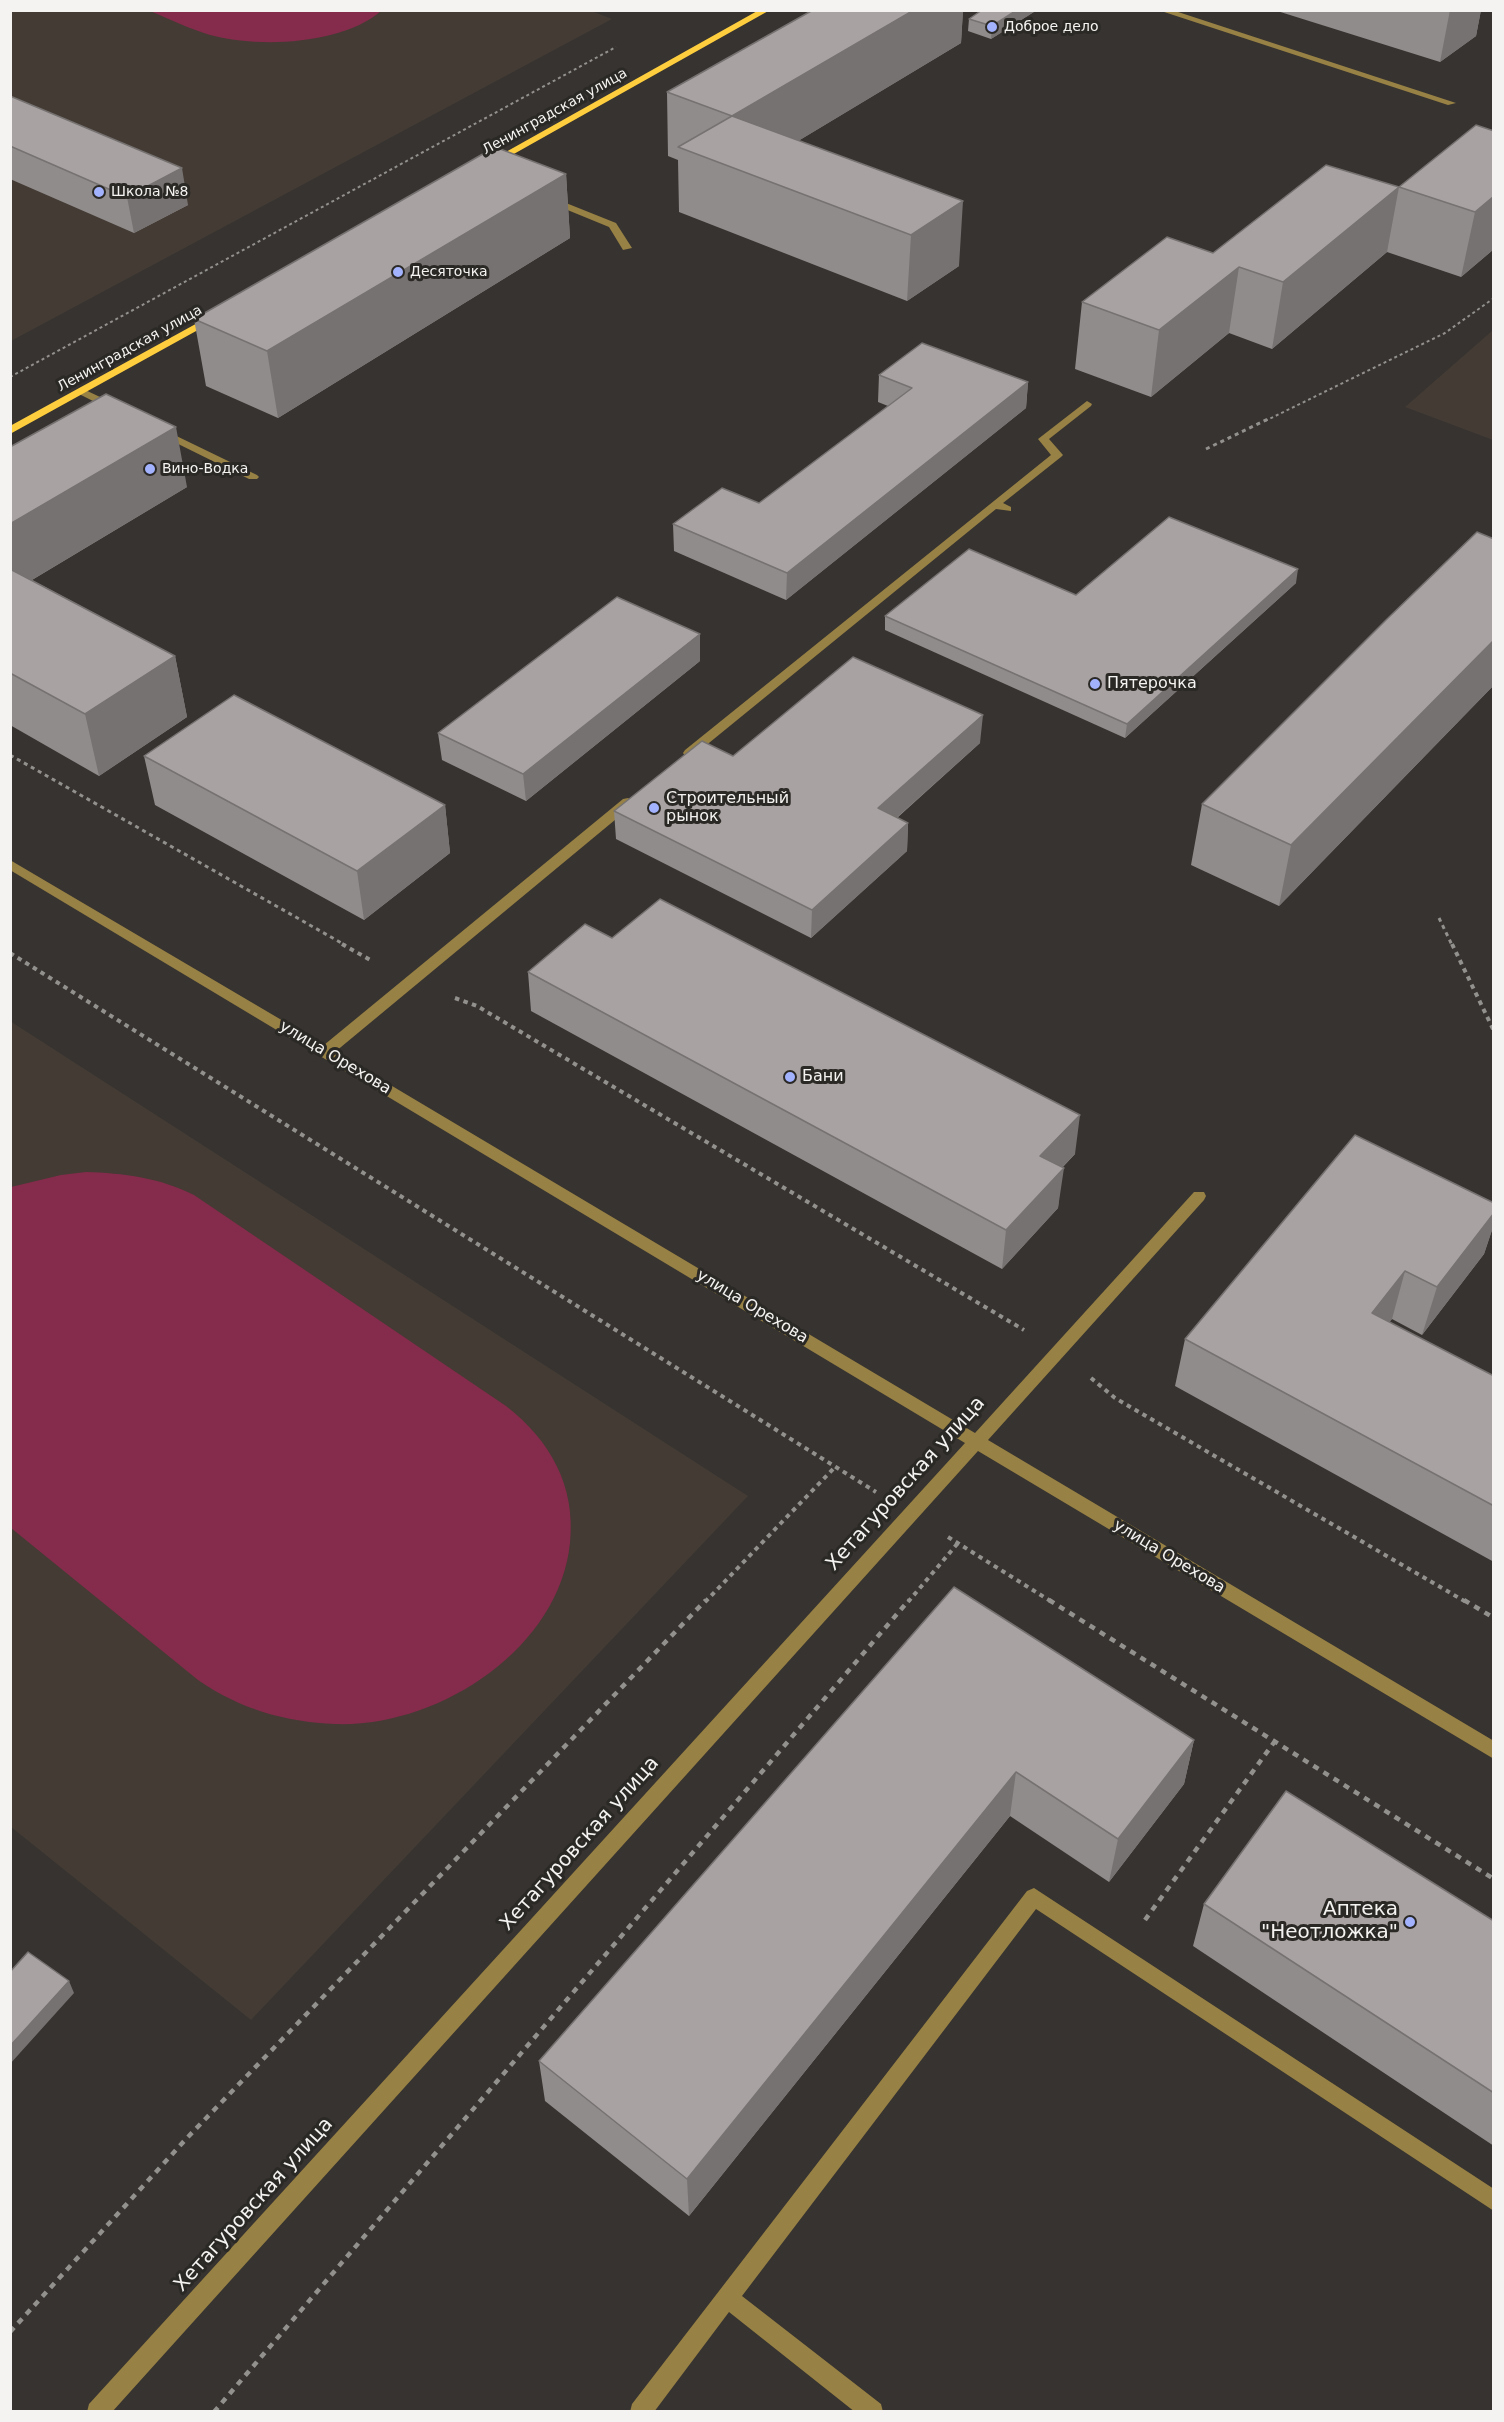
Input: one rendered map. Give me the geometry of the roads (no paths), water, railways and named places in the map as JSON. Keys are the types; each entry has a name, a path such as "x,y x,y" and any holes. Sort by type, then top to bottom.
{"main road":[{"name":"Ленинградская улица","path":"479,170 766,10"},
{"name":"Ленинградская улица","path":"10,430 217,316"}],"street":[{"path":"1162,10 1451,103"},
{"path":"537,194 613,225 627,248"},
{"path":"81,391 120,410"},
{"path":"679,761 1001,507 1057,455 1043,439 1087,404"},
{"path":"150,426 253,477"},
{"path":"325,1052 642,791"},
{"name":"улица Орехова","path":"10,864 1494,1751"},
{"name":"Хетагуровская улица","path":"97,2412 1057,1350 1199,1196"},
{"path":"640,2412 1034,1896 1494,2201"},
{"path":"727,2296 873,2412"}],"place":[{"name":"Доброе дело","path":"992,27"},
{"name":"Школа №8","path":"99,192"},
{"name":"Десяточка","path":"398,272"},
{"name":"Вино-Водка","path":"150,469"},
{"name":"Пятерочка","path":"1095,684"},
{"name":"Строительный рынок","path":"654,808"},
{"name":"Бани","path":"790,1077"},
{"name":"Аптека \"Неотложка\"","path":"1410,1922"}]}
